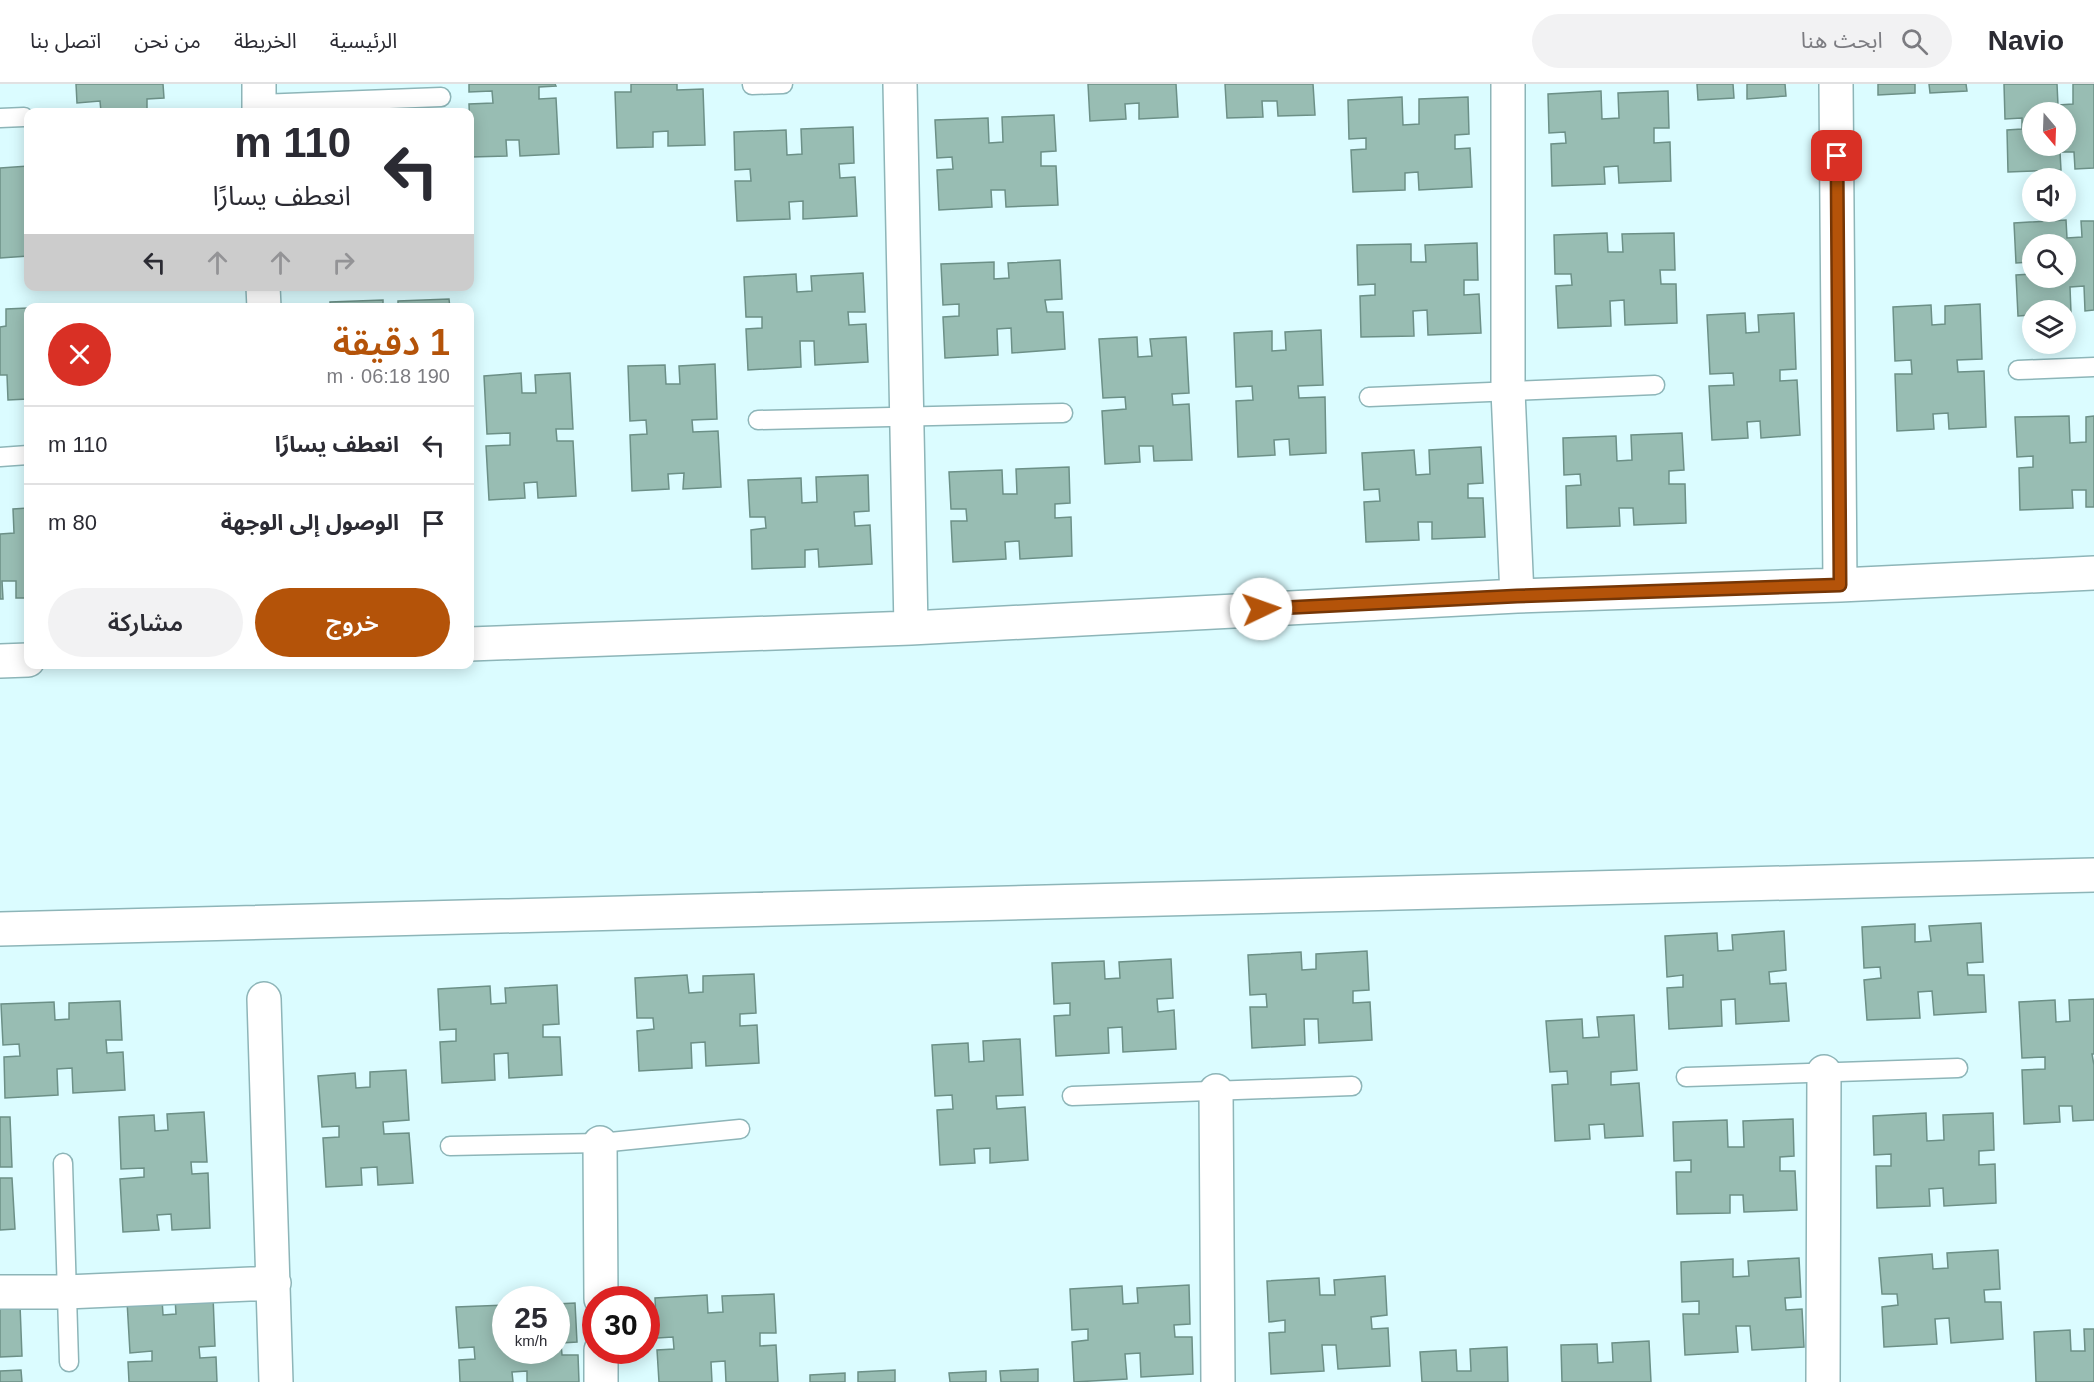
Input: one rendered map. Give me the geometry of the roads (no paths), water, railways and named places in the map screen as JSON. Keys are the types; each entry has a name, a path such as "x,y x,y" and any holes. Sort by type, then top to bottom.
{"street":[{"path":"900,84 912,628"},
{"path":"1508,84 1508,391 1517,596"},
{"path":"1836,84 1840,585"},
{"path":"474,644 912,628 1517,596 1840,585 2094,573"},
{"path":"0,662 24,660"},
{"path":"0,929 2094,875"},
{"path":"264,999 276,1382"},
{"path":"1823,1382 1824,1072"},
{"path":"1216,1091 1218,1382"},
{"path":"600,1143 601,1286"},
{"path":"0,1292 66,1292 274,1283"},
{"path":"601,1364 601,1382"}],"lane":[{"path":"752,85 783,84"},
{"path":"259,100 441,97"},
{"path":"0,118 24,117"},
{"path":"2018,370 2094,367"},
{"path":"1369,397 1655,385"},
{"path":"758,420 1063,413"},
{"path":"0,457 24,455"},
{"path":"1686,1077 1958,1068"},
{"path":"1072,1096 1352,1086"},
{"path":"450,1146 600,1143 740,1129"},
{"path":"63,1162 69,1362"}]}
